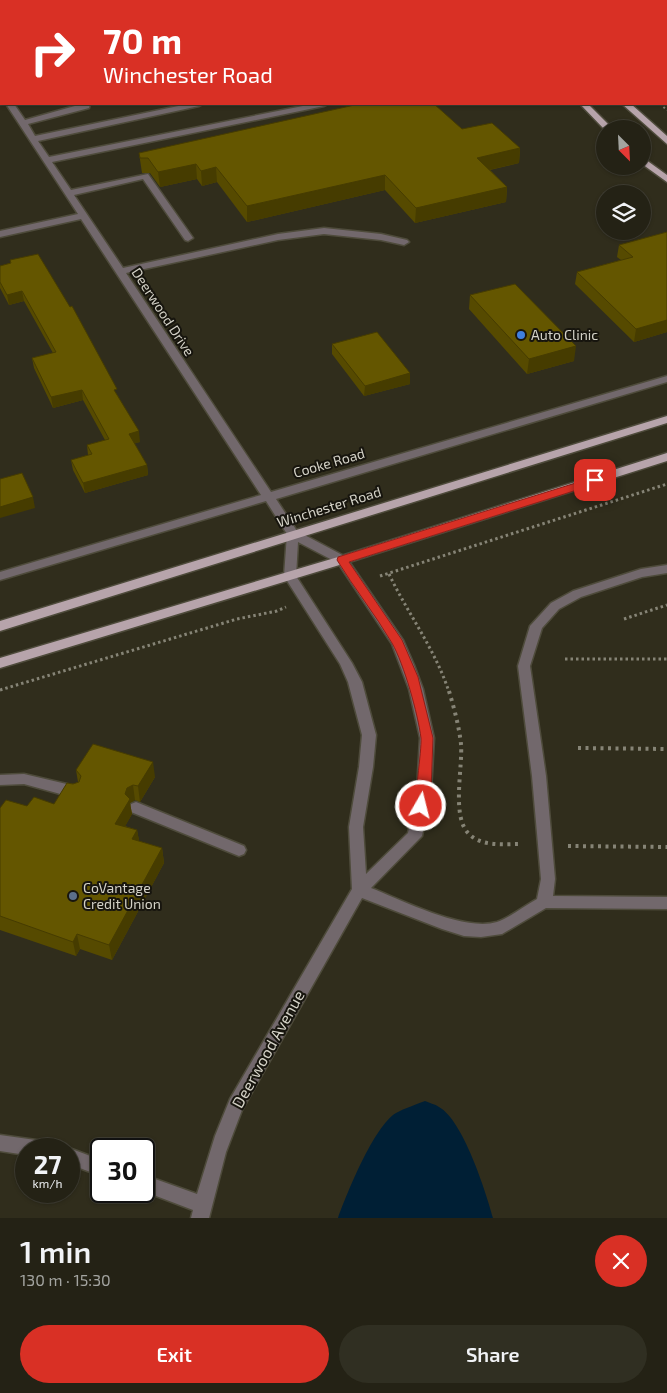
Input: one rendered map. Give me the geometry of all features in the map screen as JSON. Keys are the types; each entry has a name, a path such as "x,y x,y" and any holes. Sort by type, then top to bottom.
{"main road":[{"path":"585,105 599,120"},
{"path":"627,105 667,141"},
{"path":"651,166 667,179"},
{"name":"Winchester Road","path":"0,626 667,419"},
{"path":"0,663 342,560 667,457"}],"street":[{"name":"Deerwood Drive","path":"11,105 293,534"},
{"path":"23,123 70,112 86,105"},
{"path":"34,138 194,105"},
{"path":"48,160 319,105"},
{"path":"70,193 145,176 188,238"},
{"path":"0,234 84,215"},
{"path":"120,272 278,237 324,231 381,236 404,242"},
{"name":"Cooke Road","path":"0,576 667,379"},
{"path":"293,534 290,576 346,663 355,682 367,727 366,767 356,826 359,890 442,923 464,929 497,929 544,902 667,903"},
{"name":"Deerwood Avenue","path":"202,1211 211,1169 234,1107 359,890 415,836 424,791 427,738 416,689 398,643 342,560 293,534"},
{"path":"544,902 548,879 539,776 524,666 536,626 555,606 578,594 641,573 667,569"},
{"path":"0,780 24,780 75,792"},
{"path":"136,808 239,850"},
{"path":"0,1142 15,1144"},
{"path":"155,1188 202,1211"}],"path":[{"path":"388,573 403,604 432,649 450,692 460,738 462,764 460,808 463,826 469,835 492,843 667,846"},
{"path":"624,619 667,605"},
{"path":"565,659 667,659"},
{"path":"578,748 667,749"}],"water":[{"path":"425,1101 436,1105 448,1114 457,1126 472,1158 493,1218 338,1218 362,1161 379,1131 396,1113"}],"building":[{"path":"355,105 435,105 462,129 492,123 520,148 477,158 507,187 416,208 385,175 247,206 216,167 201,171 196,164 158,172 148,158 140,158 139,153"},
{"path":"667,232 667,320 636,329 577,272 633,257 619,245 637,240 651,240 651,236"},
{"path":"38,254 70,307 72,306 117,389 114,390 139,431 129,434 147,465 83,483 71,460 92,454 87,445 109,439 82,390 51,397 32,358 56,352 22,291 7,295 0,282 0,266 11,263 10,260"},
{"path":"515,284 576,346 529,359 470,295"},
{"path":"377,332 410,373 365,386 332,344"},
{"path":"22,473 33,497 0,507 0,479"},
{"name":"CoVantage Credit Union","path":"93,744 153,762 138,786 133,785 127,788 125,794 130,799 115,824 137,830 132,839 162,848 109,945 77,934 73,942 0,916 0,808 6,800 27,806 34,797 54,804 67,783 79,782 81,776 76,770"}],"place":[{"name":"Auto Clinic","path":"521,335"},
{"name":"CoVantage Credit Union","path":"73,896"}],"route":[{"path":"421,806 424,791 427,738 416,689 398,643 342,560 595,480"}]}
